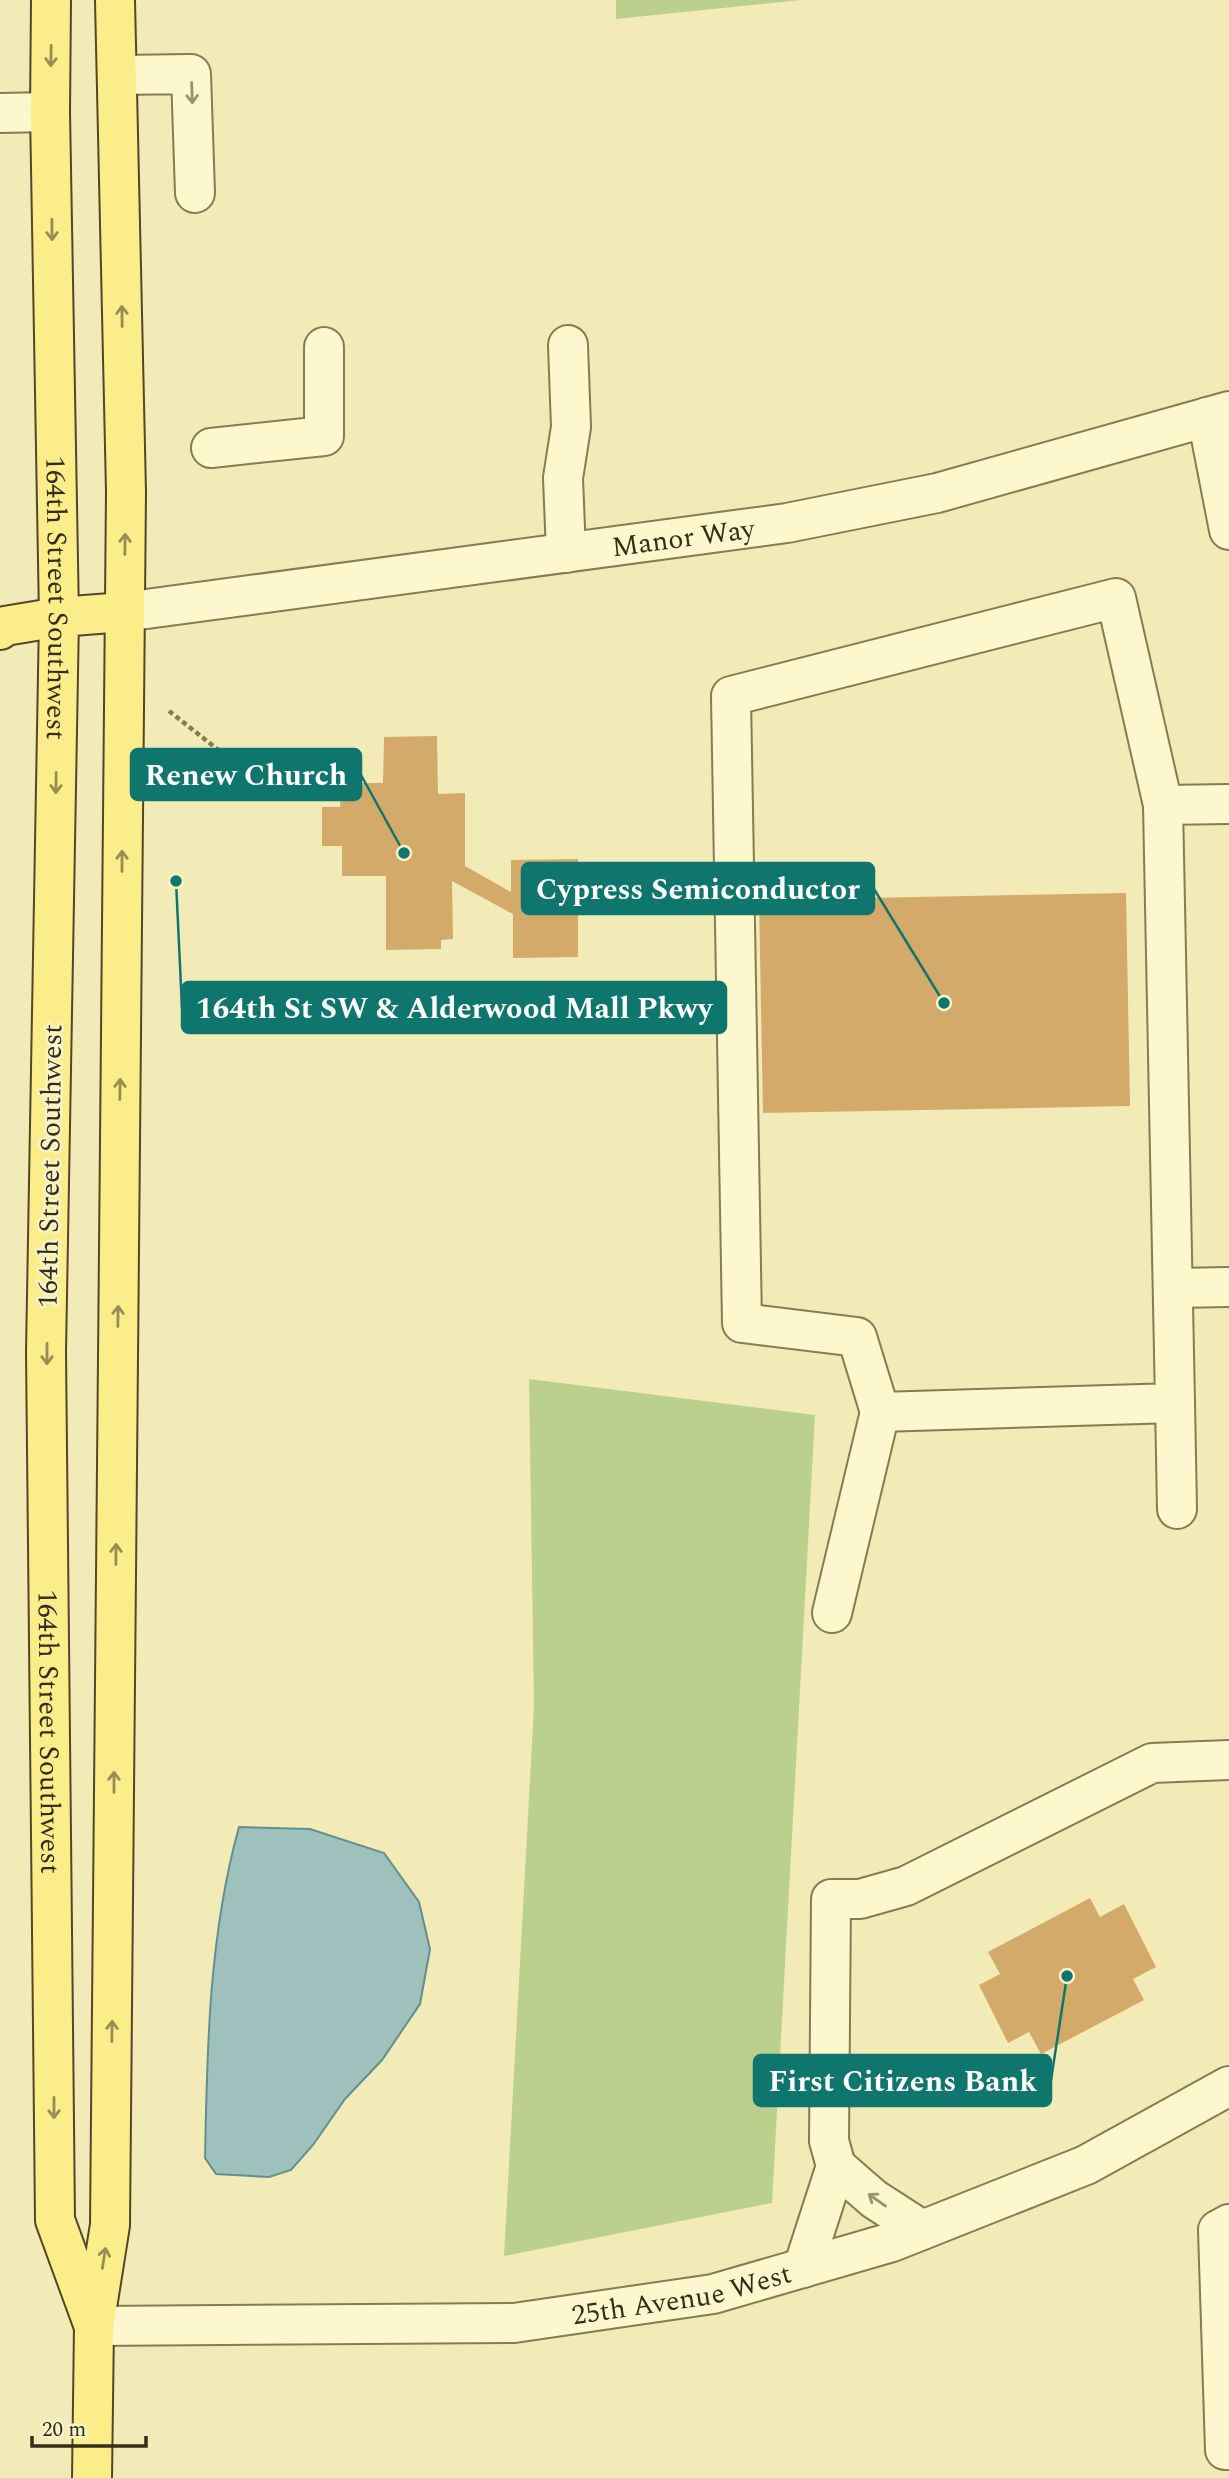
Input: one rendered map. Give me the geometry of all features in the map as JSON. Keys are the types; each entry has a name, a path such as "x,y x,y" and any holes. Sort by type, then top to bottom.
{"main road":[{"name":"164th Street Southwest","path":"51,0 50,112 59,617 46,1352 55,2220 94,2326"},
{"name":"164th Street Southwest","path":"92,2478 94,2326 110,2225 126,492 116,0"},
{"path":"2,626 59,617 124,612"}],"street":[{"path":"118,75 191,74 195,193"},
{"path":"0,113 50,112"},
{"path":"566,553 563,478 571,427 568,345"},
{"path":"211,448 324,436 324,347"},
{"path":"1218,414 1229,530"},
{"name":"Manor Way","path":"124,612 788,523 937,493 1218,414"},
{"path":"832,1613 880,1412 857,1337 742,1324 731,696 1116,598 1163,805 1177,1509"},
{"path":"1163,805 1229,804"},
{"path":"1173,1288 1229,1287"},
{"path":"880,1412 1175,1403"},
{"path":"922,2230 874,2199 836,2166 829,2141 831,1899 860,1899 906,1886 1152,1763 1229,1760"},
{"name":"25th Avenue West","path":"94,2326 514,2323 713,2294 892,2242 1086,2165 1229,2086"},
{"path":"803,2268 836,2166"},
{"path":"1229,2224 1218,2230 1225,2451 1229,2450"}],"path":[{"path":"169,711 245,771"}],"green space":[{"path":"616,0 801,0 616,19"},
{"path":"529,1379 815,1415 772,2203 504,2256 534,1706"}],"water":[{"path":"239,1827 310,1829 384,1853 419,1902 430,1949 420,2004 382,2060 345,2099 313,2145 291,2170 269,2177 216,2174 205,2158 211,1991 221,1909"}],"building":[{"path":"437,736 438,794 465,793 465,866 511,892 511,860 578,859 578,957 513,958 513,914 452,881 453,939 441,940 441,949 386,950 386,876 342,876 342,846 322,846 322,807 340,807 341,783 383,783 384,737"},
{"path":"1126,893 1130,1106 763,1113 759,900"},
{"path":"1090,1898 1100,1917 1124,1904 1156,1967 1133,1979 1144,2000 1041,2054 1029,2032 1008,2043 979,1985 1000,1974 988,1952"}],"place":[{"name":"Renew Church","path":"404,853"},
{"name":"164th St SW & Alderwood Mall Pkwy","path":"176,881"},
{"name":"Cypress Semiconductor","path":"944,1003"},
{"name":"First Citizens Bank","path":"1067,1976"}]}
